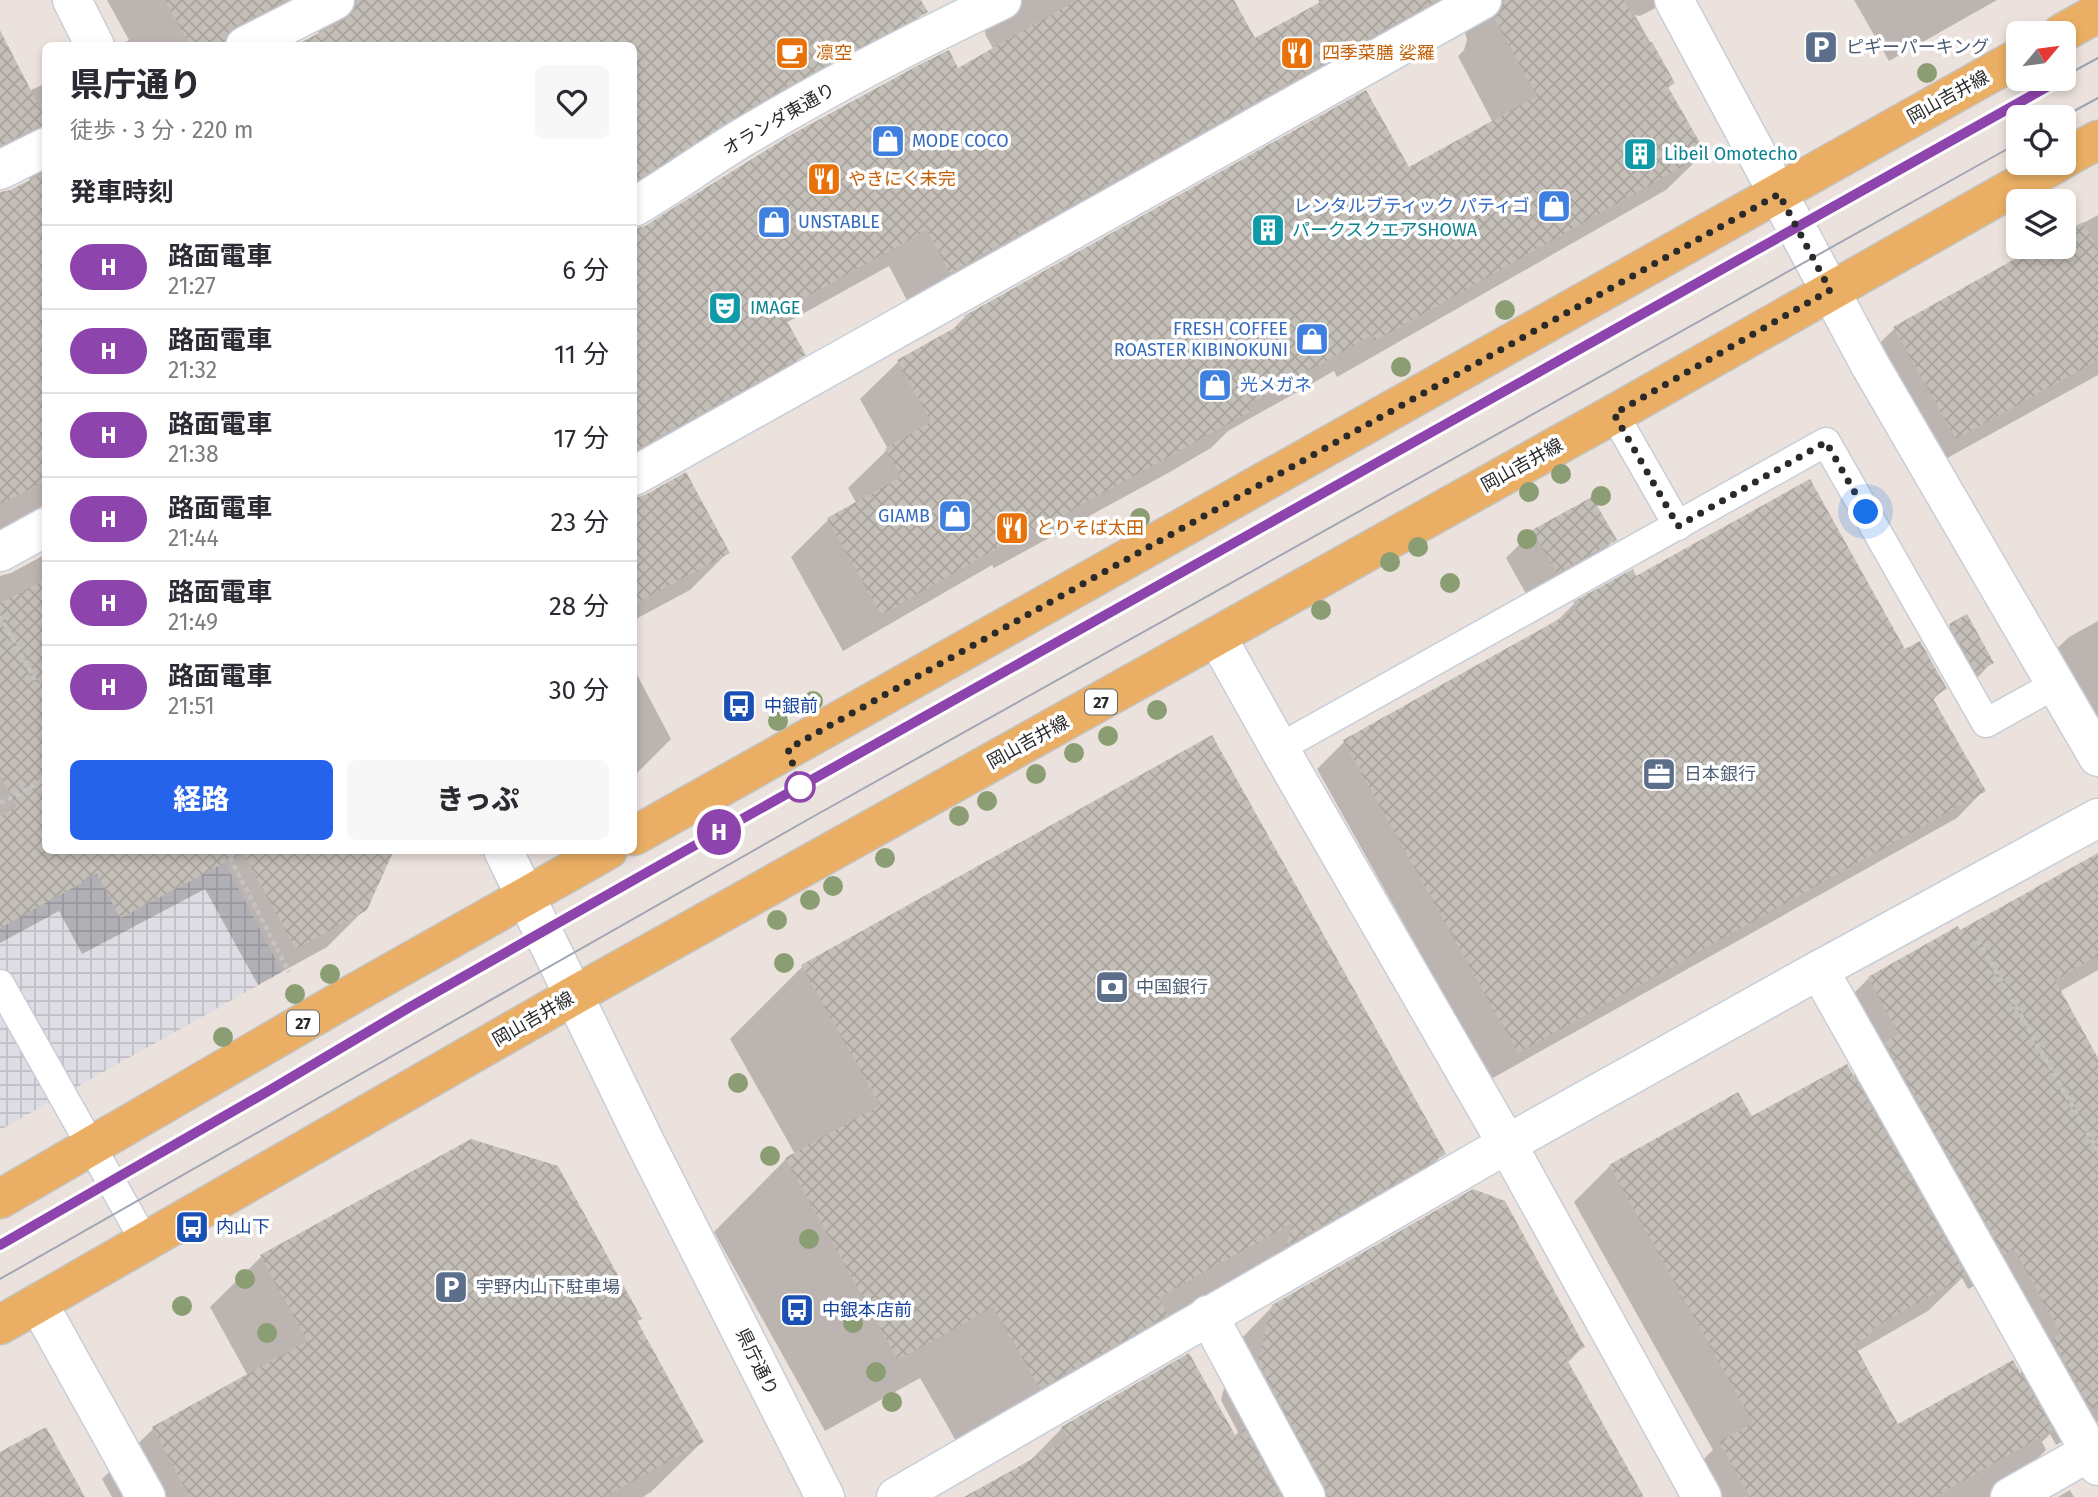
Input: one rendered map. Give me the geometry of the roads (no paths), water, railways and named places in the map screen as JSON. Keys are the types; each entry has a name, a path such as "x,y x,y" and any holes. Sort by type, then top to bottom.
{"main road":[{"path":"2076,25 2098,13"},
{"name":"岡山吉井線","path":"637,834 2006,65"},
{"path":"2076,152 2098,140"},
{"name":"岡山吉井線","path":"0,1325 573,996 1217,637 2036,175"},
{"name":"27","path":"0,1199 601,854"}],"street":[{"path":"72,0 93,42"},
{"path":"253,42 335,0"},
{"name":"オランダ東通り","path":"637,205 758,129 921,38 1002,0"},
{"path":"637,474 1482,0"},
{"path":"1674,0 1870,365 2098,757"},
{"path":"0,170 42,149"},
{"path":"0,552 42,529"},
{"path":"1217,637 1507,1143 1702,1497"},
{"path":"896,1497 1507,1143 2098,818"},
{"name":"県庁通り","path":"505,854 573,996 825,1497"},
{"path":"1819,970 2095,1455 2010,1497"},
{"path":"38,1303 146,1497"},
{"path":"1208,1315 1306,1497"}],"lane":[{"path":"1614,414 1678,526"},
{"path":"1279,748 1826,442 1986,723 2056,684"},
{"path":"0,985 145,1242"}],"tram line":[{"path":"2076,70 2098,58"},
{"path":"0,1245 676,856 2040,91"},
{"name":"H","path":"0,1245 676,856 2040,91"},
{"path":"2076,110 2098,98"},
{"path":"0,1279 816,815 2006,150"}],"place":[{"name":"ピギーパーキング","path":"1821,47"},
{"name":"凛空","path":"792,53"},
{"name":"四季菜膳 娑羅","path":"1297,53"},
{"name":"MODE COCO","path":"888,141"},
{"name":"Libeil Omotecho","path":"1640,154"},
{"name":"やきにく未完","path":"824,179"},
{"name":"レンタルブティック パティゴ","path":"1554,206"},
{"name":"UNSTABLE","path":"774,222"},
{"name":"パークスクエアSHOWA","path":"1268,230"},
{"name":"IMAGE","path":"725,308"},
{"name":"FRESH COFFEE ROASTER KIBINOKUNI","path":"1312,339"},
{"name":"光メガネ","path":"1215,385"},
{"name":"GIAMB","path":"955,516"},
{"name":"とりそば太田","path":"1012,528"},
{"name":"中銀前","path":"739,706"},
{"name":"日本銀行","path":"1659,774"},
{"name":"中国銀行","path":"1112,987"},
{"name":"内山下","path":"192,1227"},
{"name":"宇野内山下駐車場","path":"451,1287"},
{"name":"中銀本店前","path":"797,1310"}]}
